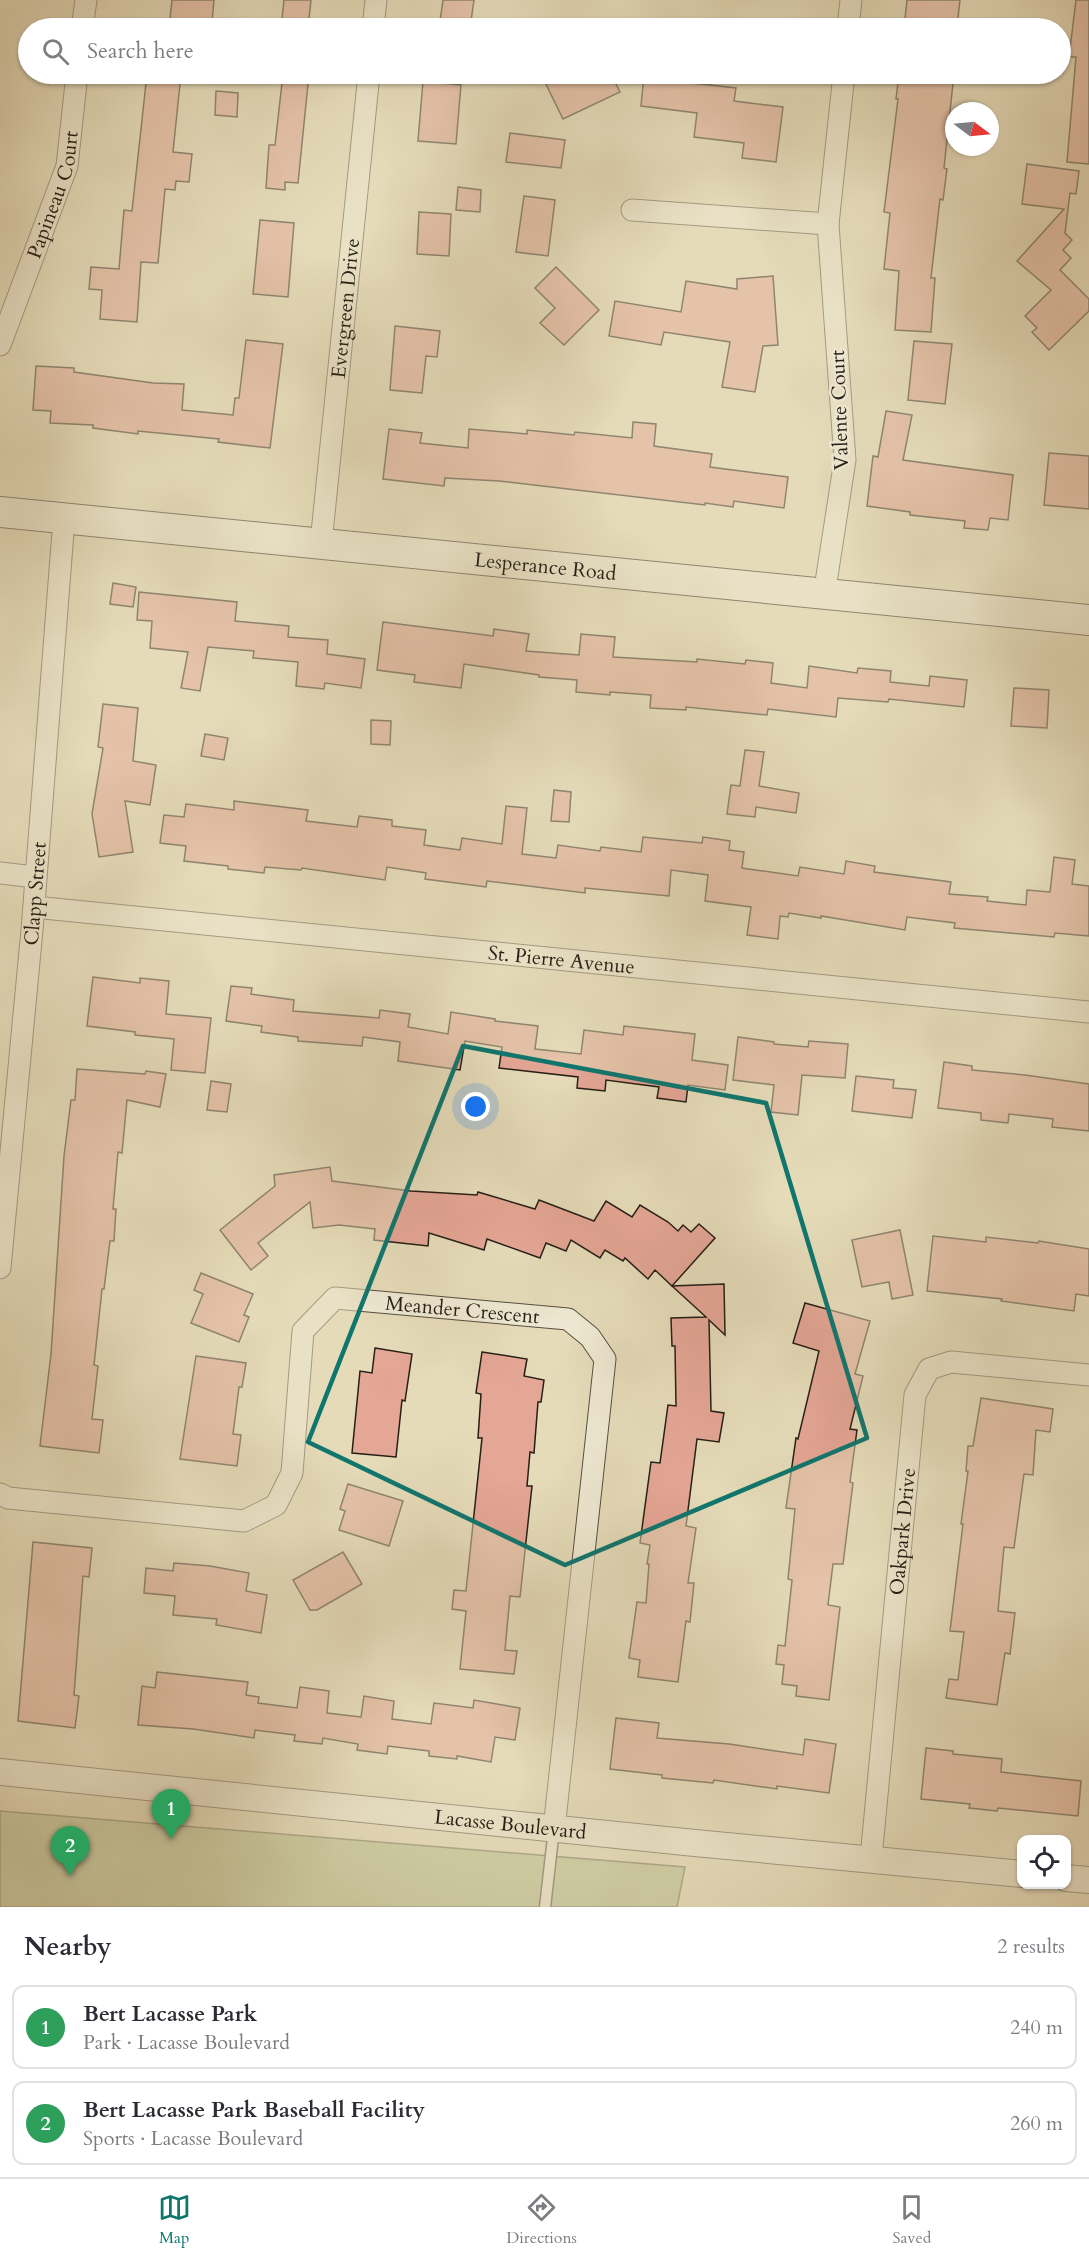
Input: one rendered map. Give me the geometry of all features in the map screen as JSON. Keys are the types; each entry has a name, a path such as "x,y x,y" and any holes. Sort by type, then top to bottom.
{"main road":[{"name":"Lesperance Road","path":"0,512 1089,620"}],"street":[{"path":"83,18 86,0"},
{"path":"374,18 376,0"},
{"path":"849,18 851,0"},
{"name":"Papineau Court","path":"0,345 67,166 76,84"},
{"name":"Evergreen Drive","path":"321,543 368,84"},
{"name":"Valente Court","path":"824,595 845,460 828,224 843,84"},
{"path":"632,210 828,224"},
{"name":"Clapp Street","path":"0,1268 3,1216 34,907 64,519"},
{"path":"0,873 35,877"},
{"name":"St. Pierre Avenue","path":"34,907 1089,1011"},
{"name":"Meander Crescent","path":"0,1494 8,1498 244,1521 276,1505 292,1473 303,1331 335,1298 568,1319 590,1336 605,1359 554,1829"},
{"name":"Oakpark Drive","path":"871,1858 915,1395 929,1369 951,1362 1089,1375"},
{"name":"Lacasse Boulevard","path":"0,1772 1017,1873"},
{"path":"1071,1878 1089,1880"}],"lane":[{"path":"545,1907 554,1829"}],"highlighted area":[{"path":"463,1046 766,1103 867,1438 565,1565 308,1442"}],"green space":[{"path":"0,1811 685,1867 677,1907 0,1907"}],"building":[{"path":"172,0 214,0 212,18 170,18"},
{"path":"284,0 311,0 309,18 282,18"},
{"path":"443,0 474,0 471,18 440,18"},
{"path":"907,0 960,0 958,18 905,18"},
{"path":"1076,0 1089,0 1089,164 1067,162 1076,57 1071,57"},
{"path":"146,84 180,84 173,152 192,154 189,182 176,181 175,190 165,189 158,263 141,262 137,322 100,319 102,290 89,289 91,267 119,269 124,210 132,211"},
{"path":"282,84 308,84 298,183 285,182 285,190 266,188 269,145 275,145"},
{"path":"423,84 461,85 456,144 418,141"},
{"path":"546,84 616,84 620,92 563,119"},
{"path":"643,84 701,84 736,88 734,101 783,107 776,162 742,158 744,143 694,137 697,113 641,106"},
{"path":"898,84 953,84 951,102 945,102 944,168 947,169 943,200 940,199 931,278 935,278 931,332 895,330 899,271 884,269 890,213 884,212 898,99 896,99"},
{"path":"216,91 238,93 237,117 215,115"},
{"path":"510,133 565,140 561,168 506,162"},
{"path":"1027,164 1079,171 1076,194 1070,193 1065,233 1072,240 1063,250 1071,258 1060,270 1089,299 1089,311 1049,350 1032,332 1037,328 1025,316 1051,290 1017,261 1064,209 1022,204"},
{"path":"458,187 481,190 480,212 456,210"},
{"path":"524,196 555,200 548,256 516,252"},
{"path":"419,212 451,214 449,256 417,254"},
{"path":"260,220 294,223 288,297 253,294"},
{"path":"556,267 599,310 564,345 540,323 555,308 535,288"},
{"path":"773,276 778,345 763,346 755,392 722,387 730,342 664,332 661,345 609,336 615,301 681,312 686,281 737,289 737,279"},
{"path":"395,326 440,331 437,357 426,356 422,393 390,390"},
{"path":"246,340 283,344 270,448 218,442 219,439 138,431 138,434 93,428 93,425 50,423 51,411 33,410 36,366 74,368 74,372 153,383 184,384 182,410 233,415 235,398 239,398"},
{"path":"914,341 952,344 945,404 908,400"},
{"path":"886,411 912,415 903,460 1013,475 1008,520 990,518 988,530 964,528 965,521 910,515 910,512 867,506 873,456 878,457"},
{"path":"633,422 656,424 654,446 712,454 710,467 788,477 784,508 734,501 733,507 705,503 705,505 499,481 445,478 444,486 383,479 389,429 422,433 420,443 468,448 469,429 527,434 527,430 574,435 575,432 632,438"},
{"path":"1049,453 1089,456 1089,509 1044,505"},
{"path":"113,583 136,587 133,607 110,604"},
{"path":"139,592 237,602 235,621 289,626 288,637 328,640 327,654 365,659 361,688 325,683 324,689 296,686 298,662 253,658 254,651 208,647 200,691 181,688 188,652 150,648 152,621 137,620"},
{"path":"383,622 493,636 494,629 529,634 526,651 579,655 581,634 615,637 613,657 697,662 697,659 745,664 746,660 773,663 771,683 807,688 809,666 857,673 858,668 891,671 890,682 929,686 930,676 967,680 964,707 889,699 888,702 838,698 836,717 768,709 767,715 686,707 686,710 650,708 651,695 576,692 577,680 539,677 539,675 464,664 461,688 414,682 415,675 377,670"},
{"path":"1014,688 1049,690 1047,728 1011,726"},
{"path":"103,704 138,708 133,761 156,765 150,805 125,801 133,852 99,857 92,814 103,748 98,747"},
{"path":"371,720 391,721 390,745 371,744"},
{"path":"205,734 228,738 224,760 201,756"},
{"path":"745,750 764,752 759,786 799,793 796,813 756,807 755,817 727,814 731,785 740,786"},
{"path":"554,790 571,792 569,822 551,821"},
{"path":"234,801 308,810 306,821 357,827 359,816 392,820 392,826 426,830 424,845 460,850 462,838 502,844 506,806 527,808 522,854 556,858 558,845 600,851 601,847 641,852 643,837 702,843 703,837 730,841 729,850 744,852 742,868 798,876 800,867 844,874 846,861 875,866 874,872 951,882 949,894 988,897 987,901 1026,905 1027,890 1050,892 1054,857 1075,860 1072,884 1089,886 1089,936 1055,933 1054,937 954,928 955,923 907,917 905,930 789,913 788,917 780,916 778,939 747,935 751,907 705,901 708,875 671,870 669,896 585,888 585,893 487,881 486,887 425,879 426,873 387,867 385,880 302,868 301,870 265,867 264,873 228,869 228,866 184,861 186,846 160,843 164,815 184,817 186,804 234,810"},
{"path":"93,977 140,983 140,978 169,981 166,1014 211,1018 205,1073 171,1070 174,1039 135,1035 135,1032 87,1026"},
{"path":"231,986 252,988 251,994 294,1000 293,1011 379,1018 380,1010 410,1014 408,1027 448,1034 451,1012 495,1019 495,1021 538,1026 535,1049 581,1054 584,1030 623,1035 624,1026 695,1034 692,1060 728,1065 725,1090 688,1085 686,1102 657,1098 659,1087 606,1080 605,1091 577,1088 578,1077 499,1068 502,1047 465,1041 460,1070 398,1061 400,1042 363,1037 362,1046 298,1041 298,1037 261,1032 262,1026 226,1021"},
{"path":"738,1037 774,1042 774,1044 808,1047 809,1041 848,1044 845,1078 802,1075 798,1115 771,1112 774,1085 733,1080"},
{"path":"944,1062 972,1066 972,1070 1089,1084 1089,1131 1052,1127 1053,1119 1009,1114 1008,1123 981,1120 981,1113 938,1108"},
{"path":"77,1069 145,1074 146,1071 166,1074 160,1107 127,1100 122,1153 118,1152 113,1209 116,1209 114,1241 110,1241 104,1289 102,1289 94,1365 98,1366 92,1419 103,1420 99,1453 40,1446 51,1354 64,1156 71,1100 75,1100"},
{"path":"856,1076 894,1080 893,1088 916,1090 912,1118 852,1111"},
{"path":"211,1081 231,1084 227,1112 207,1110"},
{"path":"330,1167 332,1181 411,1191 477,1195 478,1192 535,1209 539,1200 594,1221 606,1201 632,1217 640,1205 678,1231 683,1225 691,1232 699,1224 715,1238 672,1286 655,1270 648,1279 625,1258 623,1261 605,1250 600,1258 571,1240 566,1251 546,1243 540,1258 487,1239 484,1250 429,1233 428,1246 374,1240 375,1229 339,1225 313,1228 310,1202 258,1243 268,1256 251,1270 220,1230 275,1186 274,1175"},
{"path":"900,1230 913,1295 892,1299 889,1282 862,1287 852,1240"},
{"path":"933,1236 986,1242 986,1237 1038,1243 1039,1241 1089,1249 1089,1296 1076,1294 1074,1311 1001,1301 1002,1299 927,1291"},
{"path":"201,1273 253,1294 244,1315 249,1317 239,1342 191,1323 203,1294 194,1290"},
{"path":"724,1284 725,1335 709,1320 711,1411 724,1413 719,1442 697,1439 686,1526 696,1528 688,1583 694,1583 690,1622 686,1621 678,1682 638,1677 640,1660 629,1658 637,1602 646,1603 650,1545 640,1543 651,1462 660,1463 668,1405 676,1406 675,1346 672,1346 671,1318 706,1317 672,1286"},
{"path":"805,1303 870,1321 855,1374 863,1376 850,1429 857,1430 843,1564 833,1564 828,1605 840,1607 829,1700 796,1696 797,1686 782,1684 784,1665 776,1664 778,1645 785,1646 792,1580 788,1579 795,1509 786,1508 796,1438 798,1439 819,1351 793,1343"},
{"path":"375,1348 412,1354 405,1401 402,1400 396,1457 352,1453 360,1371 372,1373"},
{"path":"482,1352 527,1359 524,1376 544,1380 541,1402 538,1402 534,1453 530,1452 527,1486 532,1486 520,1597 510,1596 505,1650 517,1651 514,1674 460,1669 466,1611 452,1609 454,1590 466,1591 482,1438 478,1438 481,1394 476,1393"},
{"path":"196,1356 246,1363 242,1387 239,1387 233,1434 241,1435 237,1466 180,1459"},
{"path":"981,1398 1053,1409 1050,1432 1036,1430 1033,1475 1024,1474 1014,1548 1004,1547 998,1611 1015,1613 1010,1654 1005,1653 997,1705 946,1698 949,1679 958,1680 964,1632 950,1631 963,1524 961,1524 968,1471 966,1471 968,1446 973,1446"},
{"path":"348,1484 403,1501 389,1546 339,1530 345,1511 340,1509"},
{"path":"33,1542 92,1548 89,1577 83,1576 74,1695 79,1696 75,1728 18,1721"},
{"path":"343,1552 362,1584 317,1610 310,1610 293,1580"},
{"path":"174,1563 249,1573 246,1591 267,1595 261,1633 216,1625 217,1619 173,1615 175,1596 144,1593 146,1568 173,1571"},
{"path":"157,1672 248,1682 246,1695 259,1697 258,1703 297,1708 300,1687 329,1691 327,1713 361,1717 364,1696 394,1701 392,1719 431,1724 434,1703 473,1708 474,1700 520,1708 515,1740 495,1737 491,1762 457,1756 457,1759 429,1756 429,1751 388,1746 387,1754 357,1750 358,1744 323,1738 322,1744 294,1741 295,1735 255,1730 254,1738 193,1729 138,1725 142,1686 155,1688"},
{"path":"616,1718 659,1723 657,1738 729,1744 803,1755 805,1739 836,1744 829,1793 777,1786 777,1789 714,1780 713,1783 662,1778 662,1775 610,1769"},
{"path":"926,1748 953,1751 953,1754 1002,1759 1001,1772 1081,1781 1078,1816 998,1808 997,1811 969,1808 970,1804 921,1799"}],"place":[{"name":"Bert Lacasse Park","path":"171,1839"},
{"name":"Bert Lacasse Park Baseball Facility","path":"70,1876"}]}
